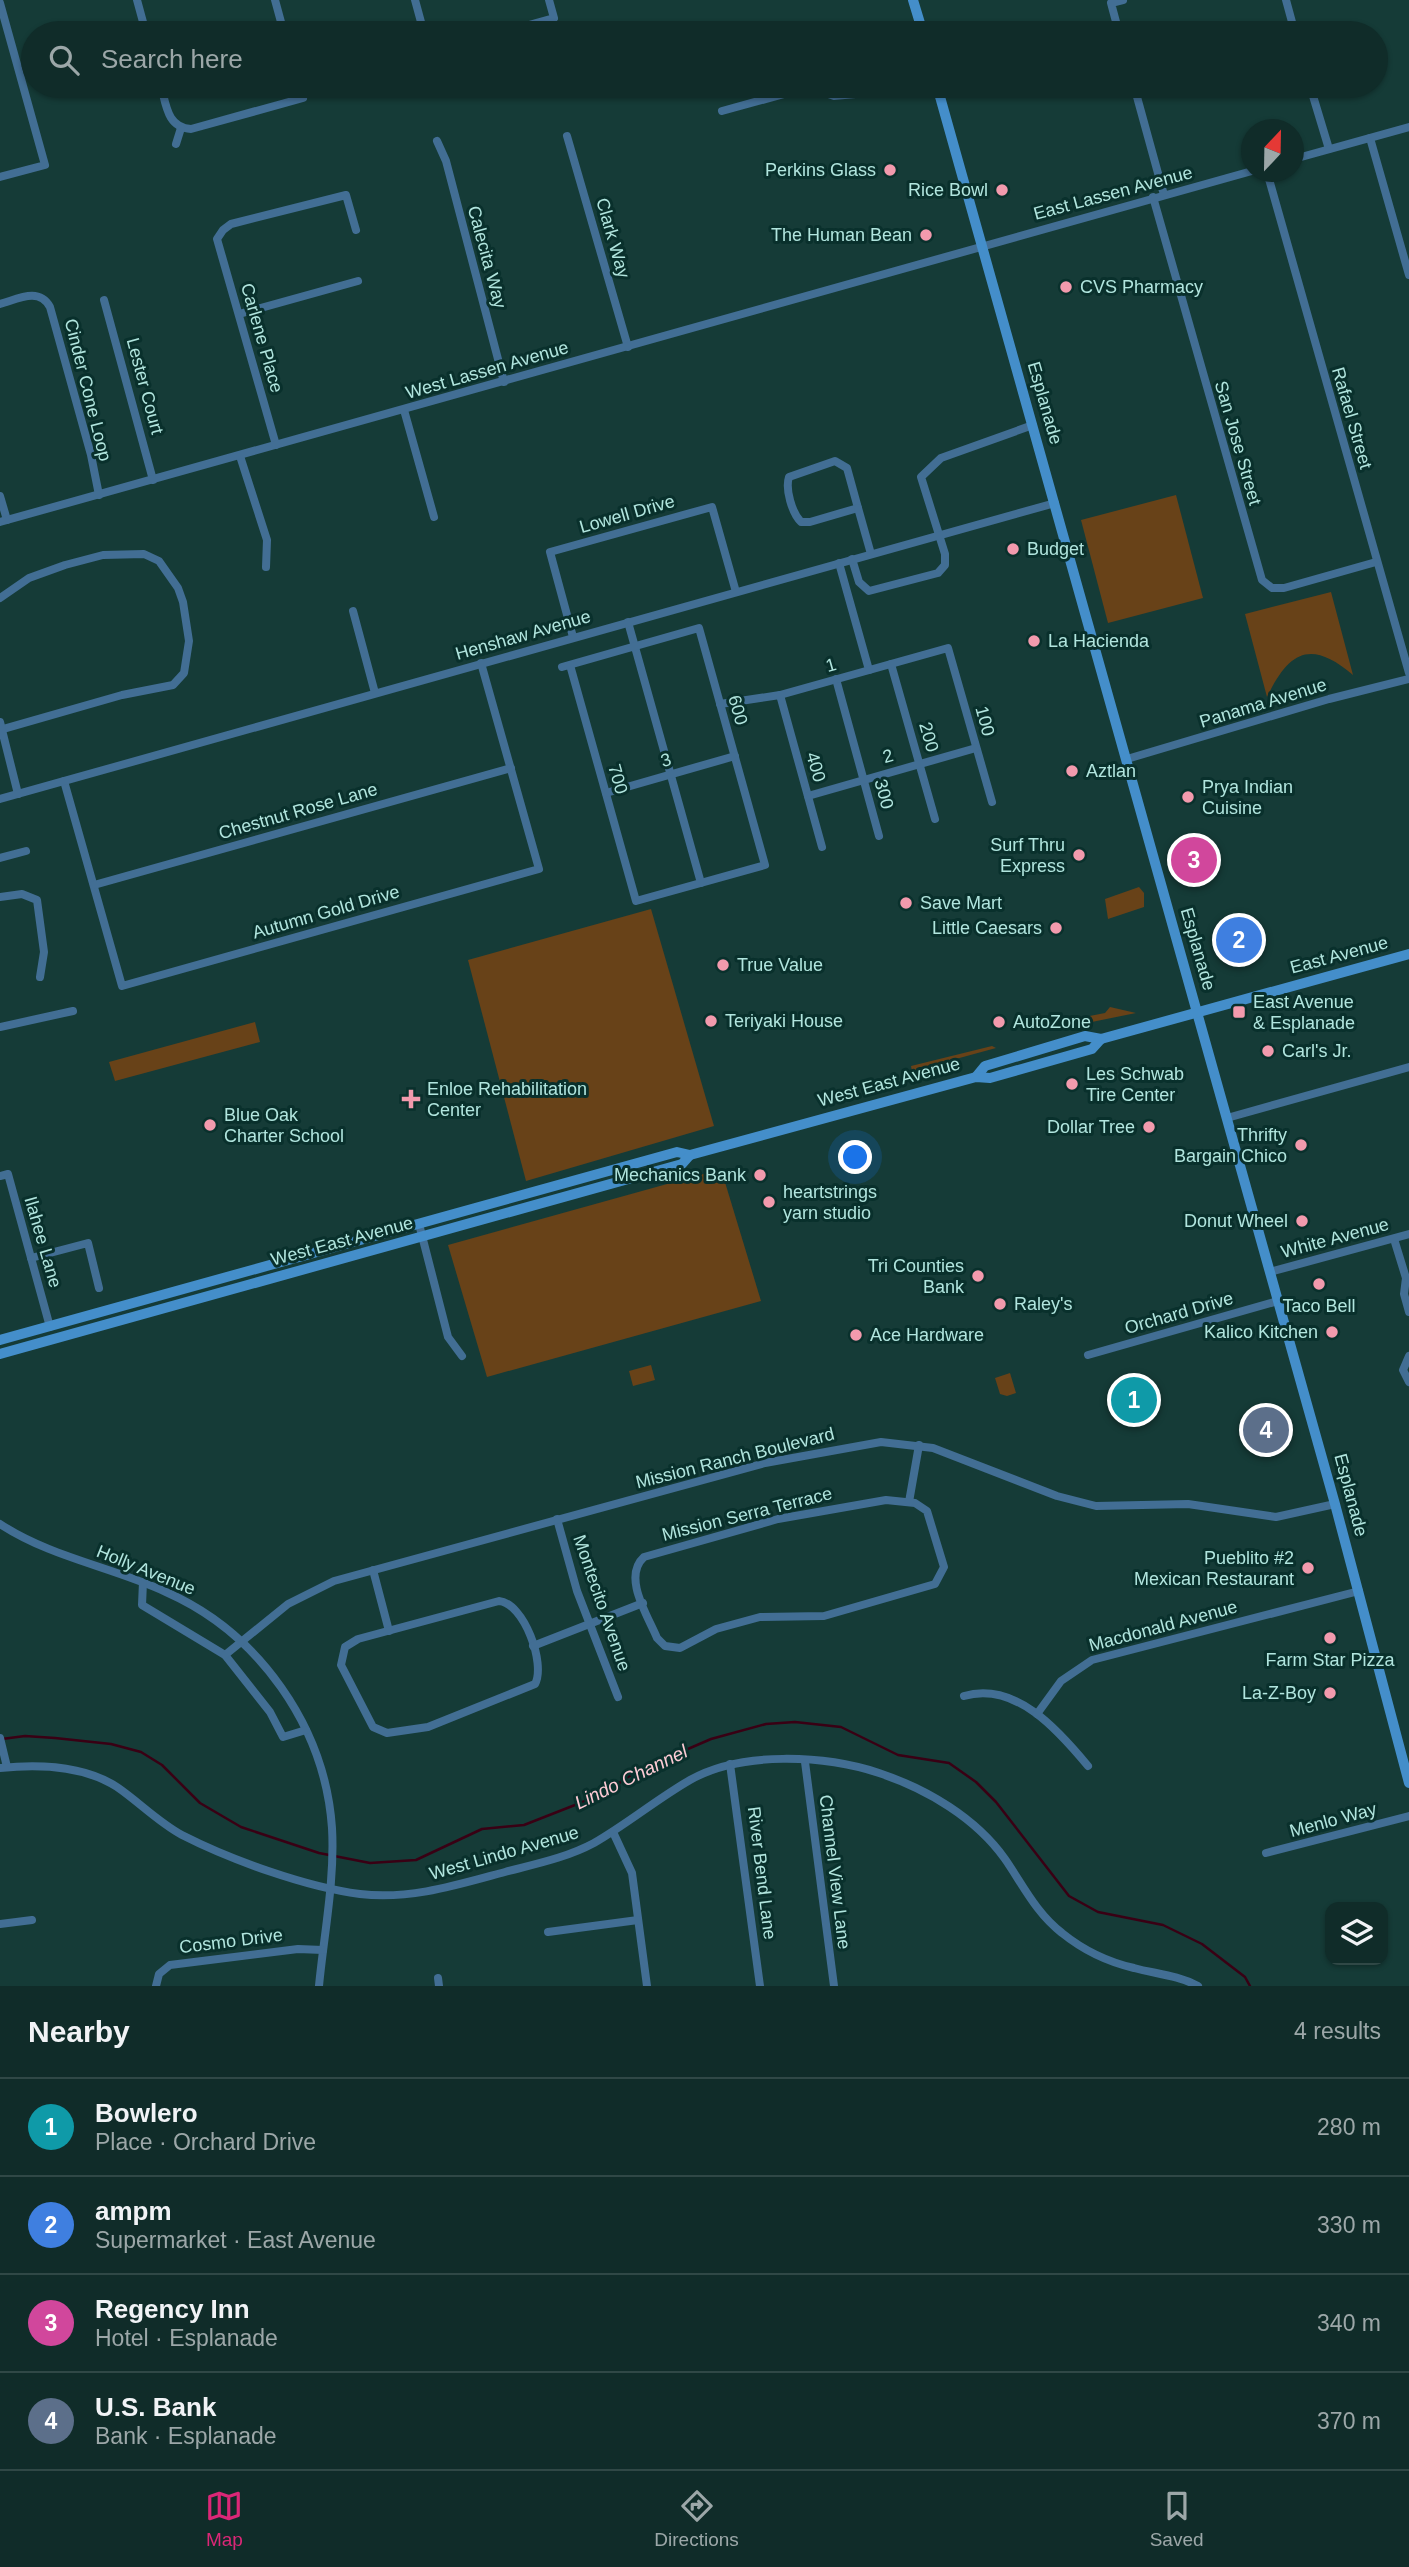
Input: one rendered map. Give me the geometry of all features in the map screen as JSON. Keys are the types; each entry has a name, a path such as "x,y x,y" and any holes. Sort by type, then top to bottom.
{"main road":[{"path":"913,0 919,21"},
{"name":"Esplanade","path":"940,98 1404,1748 1409,1783"},
{"name":"East Avenue","path":"1198,1012 1409,954"},
{"name":"West East Avenue","path":"0,1340 677,1152 690,1155 976,1077 990,1078 1092,1049 1101,1039 1198,1012"},
{"name":"West East Avenue","path":"0,1354 682,1164 690,1155"}],"street":[{"path":"137,0 143,21"},
{"path":"275,0 281,21"},
{"path":"415,0 421,21"},
{"path":"543,21 554,18 549,0"},
{"path":"1116,21 1111,3 1123,0"},
{"path":"1286,0 1292,21"},
{"path":"0,3 21,78"},
{"path":"0,177 45,164 27,98"},
{"path":"165,98 171,120 181,128 191,129 303,98"},
{"path":"722,111 768,98"},
{"path":"1137,98 1164,195"},
{"path":"1314,98 1329,149"},
{"path":"1304,156 1409,127"},
{"path":"176,144 181,128"},
{"name":"Clark Way","path":"567,136 628,347"},
{"path":"1370,138 1409,275"},
{"name":"Calecita Way","path":"437,141 444,154 504,382"},
{"name":"East Lassen Avenue","path":"982,245 1241,174"},
{"name":"Rafael Street","path":"1270,182 1409,673"},
{"name":"Carlene Place","path":"276,445 217,239 223,230 232,224 346,195 356,230"},
{"name":"San Jose Street","path":"1153,197 1262,580 1268,587 1278,589 1377,562"},
{"path":"1399,239 1409,236"},
{"name":"West Lassen Avenue","path":"4,521 982,245"},
{"path":"239,314 358,281"},
{"name":"Cinder Cone Loop","path":"0,304 33,295 43,298 50,307 91,455 99,495"},
{"name":"Lester Court","path":"104,300 153,480"},
{"path":"404,410 434,517"},
{"path":"852,559 861,586 878,591 941,571 946,558 921,477 941,458 1033,425"},
{"path":"240,456 267,540 266,567"},
{"path":"858,508 810,522 801,522 796,516 788,479 796,472 841,462 847,468 871,554"},
{"path":"0,496 4,521"},
{"name":"Henshaw Avenue","path":"0,799 1055,503"},
{"name":"Lowell Drive","path":"573,638 550,552 712,507 736,592"},
{"path":"0,598 29,578 52,569 103,555 144,554 159,561 177,588 183,602 189,640 184,673 173,685 122,695 1,727 19,794"},
{"path":"839,563 869,670"},
{"path":"353,611 375,693"},
{"path":"628,622 701,883"},
{"name":"600","path":"566,666 699,628 765,865 701,883"},
{"name":"1","path":"720,704 780,695 948,648"},
{"name":"100","path":"948,648 992,802"},
{"name":"Autumn Gold Drive","path":"64,781 122,986 539,869 481,663"},
{"name":"200","path":"891,664 935,820"},
{"name":"700","path":"566,666 636,901 701,883"},
{"name":"300","path":"836,679 879,836"},
{"name":"Panama Avenue","path":"1127,759 1329,699 1409,679"},
{"name":"400","path":"780,695 822,847"},
{"name":"2","path":"808,796 976,748"},
{"name":"3","path":"606,793 735,756"},
{"name":"Chestnut Rose Lane","path":"94,885 511,768"},
{"path":"0,858 26,851"},
{"path":"0,897 22,894 37,900 44,951 40,977"},
{"path":"0,1027 74,1012"},
{"path":"1227,1118 1409,1067"},
{"name":"Ilahee Lane","path":"0,1176 8,1174 50,1326"},
{"path":"419,1224 448,1337 462,1356"},
{"name":"White Avenue","path":"1270,1272 1409,1234"},
{"path":"1394,1239 1406,1278 1404,1294 1409,1312"},
{"path":"31,1258 88,1242 99,1288"},
{"name":"Orchard Drive","path":"1088,1355 1278,1301"},
{"path":"1409,1356 1403,1370 1409,1382"},
{"name":"Mission Ranch Boulevard","path":"225,1655 305,1594 334,1581 779,1460 872,1443 919,1445 947,1452 1057,1496 1096,1506 1188,1504 1276,1517 1335,1504"},
{"path":"909,1502 919,1445"},
{"name":"Mission Serra Terrace","path":"868,1502 909,1502 927,1511 941,1552 943,1572 931,1587 824,1616 760,1617 716,1629 685,1647 664,1646 657,1639 634,1575 640,1560 648,1555 778,1519 868,1502"},
{"name":"Montecito Avenue","path":"557,1519 573,1579 618,1697"},
{"name":"Holly Avenue","path":"0,1524 38,1545 143,1582 194,1605 242,1641 279,1683 306,1730 318,1759 329,1804 333,1850 319,1986"},
{"path":"373,1570 389,1630"},
{"path":"143,1582 142,1605 225,1655 270,1712 283,1737 306,1730"},
{"name":"Macdonald Avenue","path":"1037,1714 1068,1674 1092,1660 1359,1591"},
{"path":"504,1601 520,1612 533,1646 540,1670 531,1687 491,1700 438,1724 387,1733 377,1730 370,1723 340,1661 349,1643 504,1601"},
{"path":"533,1646 643,1604"},
{"path":"964,1696 994,1694 1037,1714 1058,1731 1088,1766"},
{"path":"0,1738 5,1757 3,1768"},
{"name":"West Lindo Avenue","path":"3,1768 57,1768 99,1778 184,1836 289,1877 329,1889 386,1896 428,1892 560,1857 613,1832 689,1781 730,1764 762,1760 849,1766 878,1773 937,1800 964,1818 992,1844 1038,1910 1068,1938 1112,1962 1174,1976 1198,1986"},
{"name":"Channel View Lane","path":"806,1762 834,1986"},
{"name":"River Bend Lane","path":"730,1764 760,1986"},
{"name":"Menlo Way","path":"1266,1853 1409,1816"},
{"path":"613,1832 630,1867 647,1986"},
{"path":"0,1924 32,1920"},
{"path":"548,1932 638,1920"},
{"name":"Cosmo Drive","path":"156,1986 159,1974 170,1965 298,1949 323,1950"}],"shaded area":[{"path":"1176,495 1203,598 1108,623 1081,520"},
{"path":"1331,592 1353,675 1325,657 1302,655 1284,669 1267,697 1245,614"},
{"path":"1139,887 1144,893 1144,907 1108,919 1105,899"},
{"path":"651,909 714,1126 526,1181 468,960"},
{"path":"1110,1007 1136,1013 1072,1026 1064,1021 1105,1013"},
{"path":"255,1022 260,1042 115,1081 109,1062"},
{"path":"992,1046 996,1048 912,1071 911,1066"},
{"path":"721,1169 761,1301 487,1377 448,1245"},
{"path":"651,1365 655,1380 633,1386 629,1371"},
{"path":"1010,1373 1016,1393 1007,1396 1000,1394 995,1378"}],"waterway":[{"name":"Lindo Channel","path":"2,1739 25,1736 55,1738 111,1744 141,1752 162,1765 200,1803 241,1827 319,1853 370,1863 416,1860 482,1829 524,1825 603,1794 637,1771 711,1739 766,1724 795,1722 841,1727 898,1755 949,1763 976,1782 996,1802 1069,1896 1098,1912 1163,1925 1202,1944 1245,1977 1250,1986"}],"place":[{"name":"Perkins Glass","path":"890,170"},
{"name":"Rice Bowl","path":"1002,190"},
{"name":"The Human Bean","path":"926,235"},
{"name":"CVS Pharmacy","path":"1066,287"},
{"name":"Budget","path":"1013,549"},
{"name":"La Hacienda","path":"1034,641"},
{"name":"Aztlan","path":"1072,771"},
{"name":"Prya Indian Cuisine","path":"1188,797"},
{"name":"Surf Thru Express","path":"1079,855"},
{"name":"Regency Inn","path":"1194,860"},
{"name":"Save Mart","path":"906,903"},
{"name":"Little Caesars","path":"1056,928"},
{"name":"ampm","path":"1239,940"},
{"name":"True Value","path":"723,965"},
{"name":"East Avenue & Esplanade","path":"1239,1012"},
{"name":"Teriyaki House","path":"711,1021"},
{"name":"AutoZone","path":"999,1022"},
{"name":"Carl's Jr.","path":"1268,1051"},
{"name":"Les Schwab Tire Center","path":"1072,1084"},
{"name":"Enloe Rehabilitation Center","path":"411,1099"},
{"name":"Blue Oak Charter School","path":"210,1125"},
{"name":"Dollar Tree","path":"1149,1127"},
{"name":"Thrifty Bargain Chico","path":"1301,1145"},
{"name":"Mechanics Bank","path":"760,1175"},
{"name":"heartstrings yarn studio","path":"769,1202"},
{"name":"Donut Wheel","path":"1302,1221"},
{"name":"Tri Counties Bank","path":"978,1276"},
{"name":"Taco Bell","path":"1319,1284"},
{"name":"Raley's","path":"1000,1304"},
{"name":"Kalico Kitchen","path":"1332,1332"},
{"name":"Ace Hardware","path":"856,1335"},
{"name":"Bowlero","path":"1134,1400"},
{"name":"U.S. Bank","path":"1266,1430"},
{"name":"Pueblito #2 Mexican Restaurant","path":"1308,1568"},
{"name":"Farm Star Pizza","path":"1330,1638"},
{"name":"La-Z-Boy","path":"1330,1693"}]}
